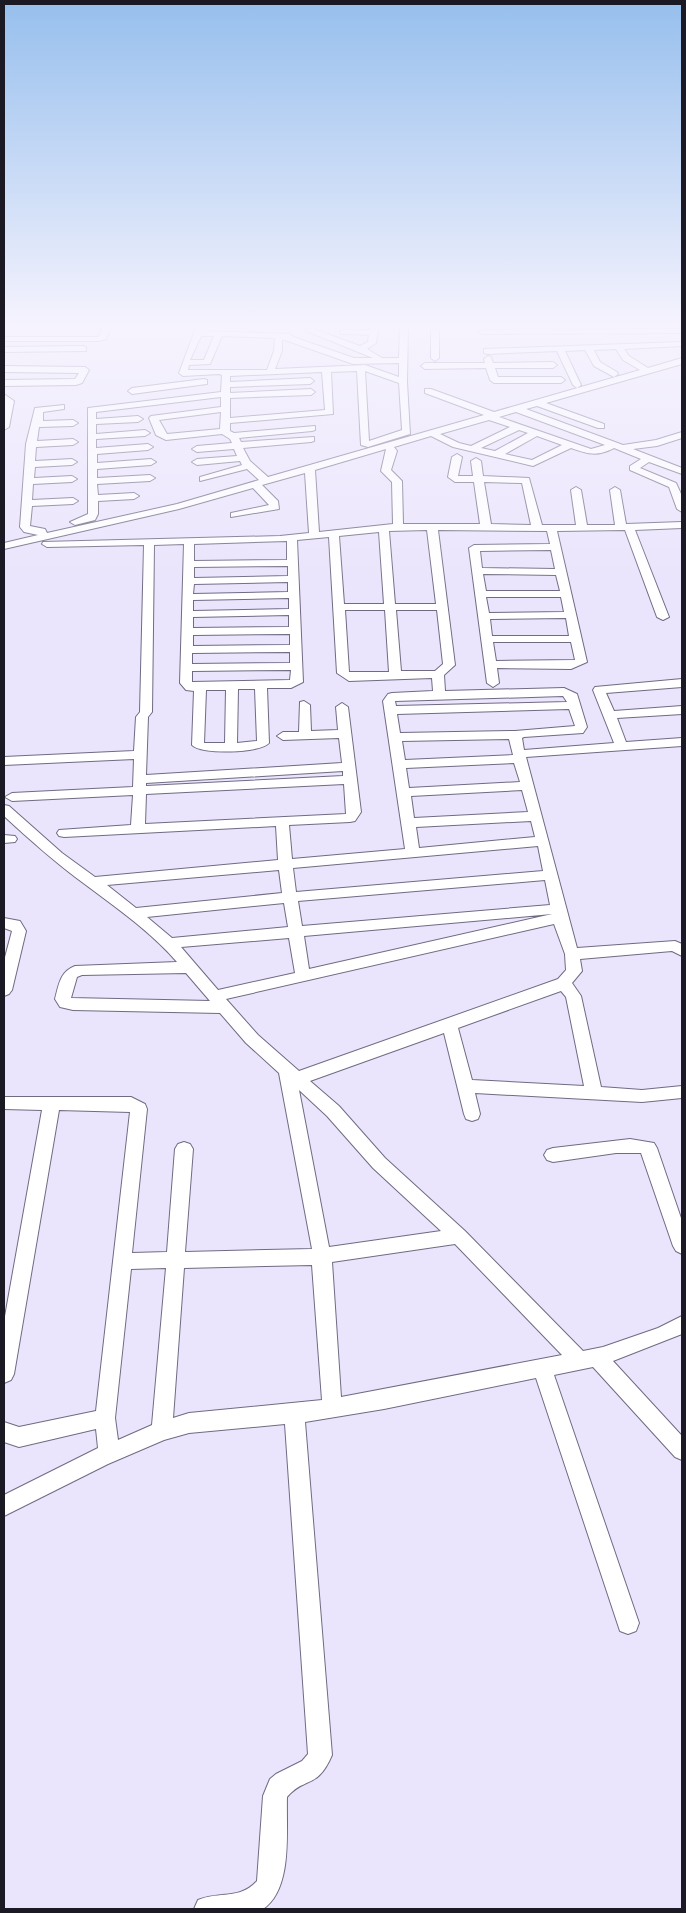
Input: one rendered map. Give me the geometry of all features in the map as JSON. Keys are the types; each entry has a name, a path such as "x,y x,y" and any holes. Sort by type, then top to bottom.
{"street":[{"path":"4,427 7,414"},
{"path":"38,414 38,421 35,424 31,444 26,529 46,536 144,542 292,538 398,527 625,528 682,525"},
{"path":"46,536 91,518 93,514 92,414"},
{"path":"226,414 226,423 237,447 245,462 263,481 275,507 235,515"},
{"path":"309,414 226,423 166,438 161,435 154,418 156,417 226,423 312,428"},
{"path":"363,414 364,441 368,444 388,444 408,430 407,414"},
{"path":"7,545 144,515 263,481 310,470 388,444 434,434 493,414"},
{"path":"532,414 682,471"},
{"path":"569,414 601,426"},
{"path":"490,415 518,427 593,453 613,445"},
{"path":"92,422 138,419"},
{"path":"35,424 73,423"},
{"path":"472,449 518,427"},
{"path":"92,437 145,433"},
{"path":"495,455 536,433"},
{"path":"434,434 452,444 537,463 570,445"},
{"path":"623,448 661,442 682,435"},
{"path":"197,449 237,447 311,439"},
{"path":"31,444 73,442"},
{"path":"388,444 392,451 392,459 386,472 398,480 398,527"},
{"path":"92,451 148,447"},
{"path":"457,458 453,478 526,480 537,527"},
{"path":"648,458 633,468 678,485 682,509"},
{"path":"476,461 486,527"},
{"path":"31,464 72,462"},
{"path":"92,466 151,462"},
{"path":"197,462 245,462"},
{"path":"203,479 245,462"},
{"path":"310,470 314,536"},
{"path":"93,481 150,478"},
{"path":"29,482 72,479"},
{"path":"576,490 582,528"},
{"path":"615,490 625,528 663,617"},
{"path":"93,498 134,496"},
{"path":"27,503 73,501"},
{"path":"334,533 344,675 438,674 449,665 450,661 432,527"},
{"path":"490,664 578,664 581,658 551,527"},
{"path":"384,528 394,670 399,675"},
{"path":"189,541 186,668 188,685 200,687 295,683 298,679 292,538"},
{"path":"138,829 142,717 138,714 142,662 144,542"},
{"path":"493,683 474,548 555,547"},
{"path":"189,564 293,563"},
{"path":"476,572 561,572"},
{"path":"188,581 293,578"},
{"path":"480,594 566,594"},
{"path":"188,598 294,595"},
{"path":"339,608 442,607"},
{"path":"187,614 295,612"},
{"path":"483,616 571,615"},
{"path":"187,632 296,630"},
{"path":"486,639 576,639"},
{"path":"186,650 296,648"},
{"path":"186,668 297,666"},
{"path":"436,695 439,691 438,674"},
{"path":"622,747 599,690 682,682"},
{"path":"200,687 198,745 230,747 262,745 260,685"},
{"path":"230,747 232,686"},
{"path":"395,737 516,735 579,730 581,727 571,694 564,692 392,697 389,700 390,710 413,853"},
{"path":"304,705 306,735"},
{"path":"390,710 575,705"},
{"path":"64,833 350,818 354,812 342,707"},
{"path":"609,715 682,710"},
{"path":"283,736 345,734"},
{"path":"291,1075 450,1026 564,983 574,971 572,954 558,914 543,841 520,757 516,735"},
{"path":"399,764 520,757 682,742"},
{"path":"4,761 140,755"},
{"path":"8,803 139,785 349,774"},
{"path":"403,792 528,786"},
{"path":"8,803 58,856 135,913 169,943 252,1039 333,1111 385,1169 459,1236 682,1450"},
{"path":"408,823 536,816"},
{"path":"282,822 285,865 303,978"},
{"path":"92,882 543,841"},
{"path":"135,913 290,897 550,875"},
{"path":"169,943 558,914"},
{"path":"191,967 80,970 70,974 62,999 73,1004 220,1002 303,978 558,914"},
{"path":"4,923 15,925 19,931 7,966 4,990"},
{"path":"572,954 674,946 682,951"},
{"path":"564,983 573,996 594,1093"},
{"path":"450,1026 472,1114"},
{"path":"291,1075 322,1256 332,1408"},
{"path":"465,1086 642,1096 682,1092"},
{"path":"4,1374 52,1102"},
{"path":"4,1103 131,1104 139,1109 105,1418 109,1454"},
{"path":"553,1156 623,1147 643,1146 648,1148 682,1246"},
{"path":"162,1431 184,1149"},
{"path":"123,1262 322,1256 459,1236"},
{"path":"4,1506 109,1454 162,1431 189,1423 294,1414 332,1408 587,1359 664,1334 682,1324"},
{"path":"542,1368 628,1623"},
{"path":"207,1909 243,1905 258,1900 266,1892 271,1880 275,1796 278,1786 288,1779 312,1769 320,1755 320,1734 294,1414"},
{"path":"4,1432 19,1437 105,1418"}]}
